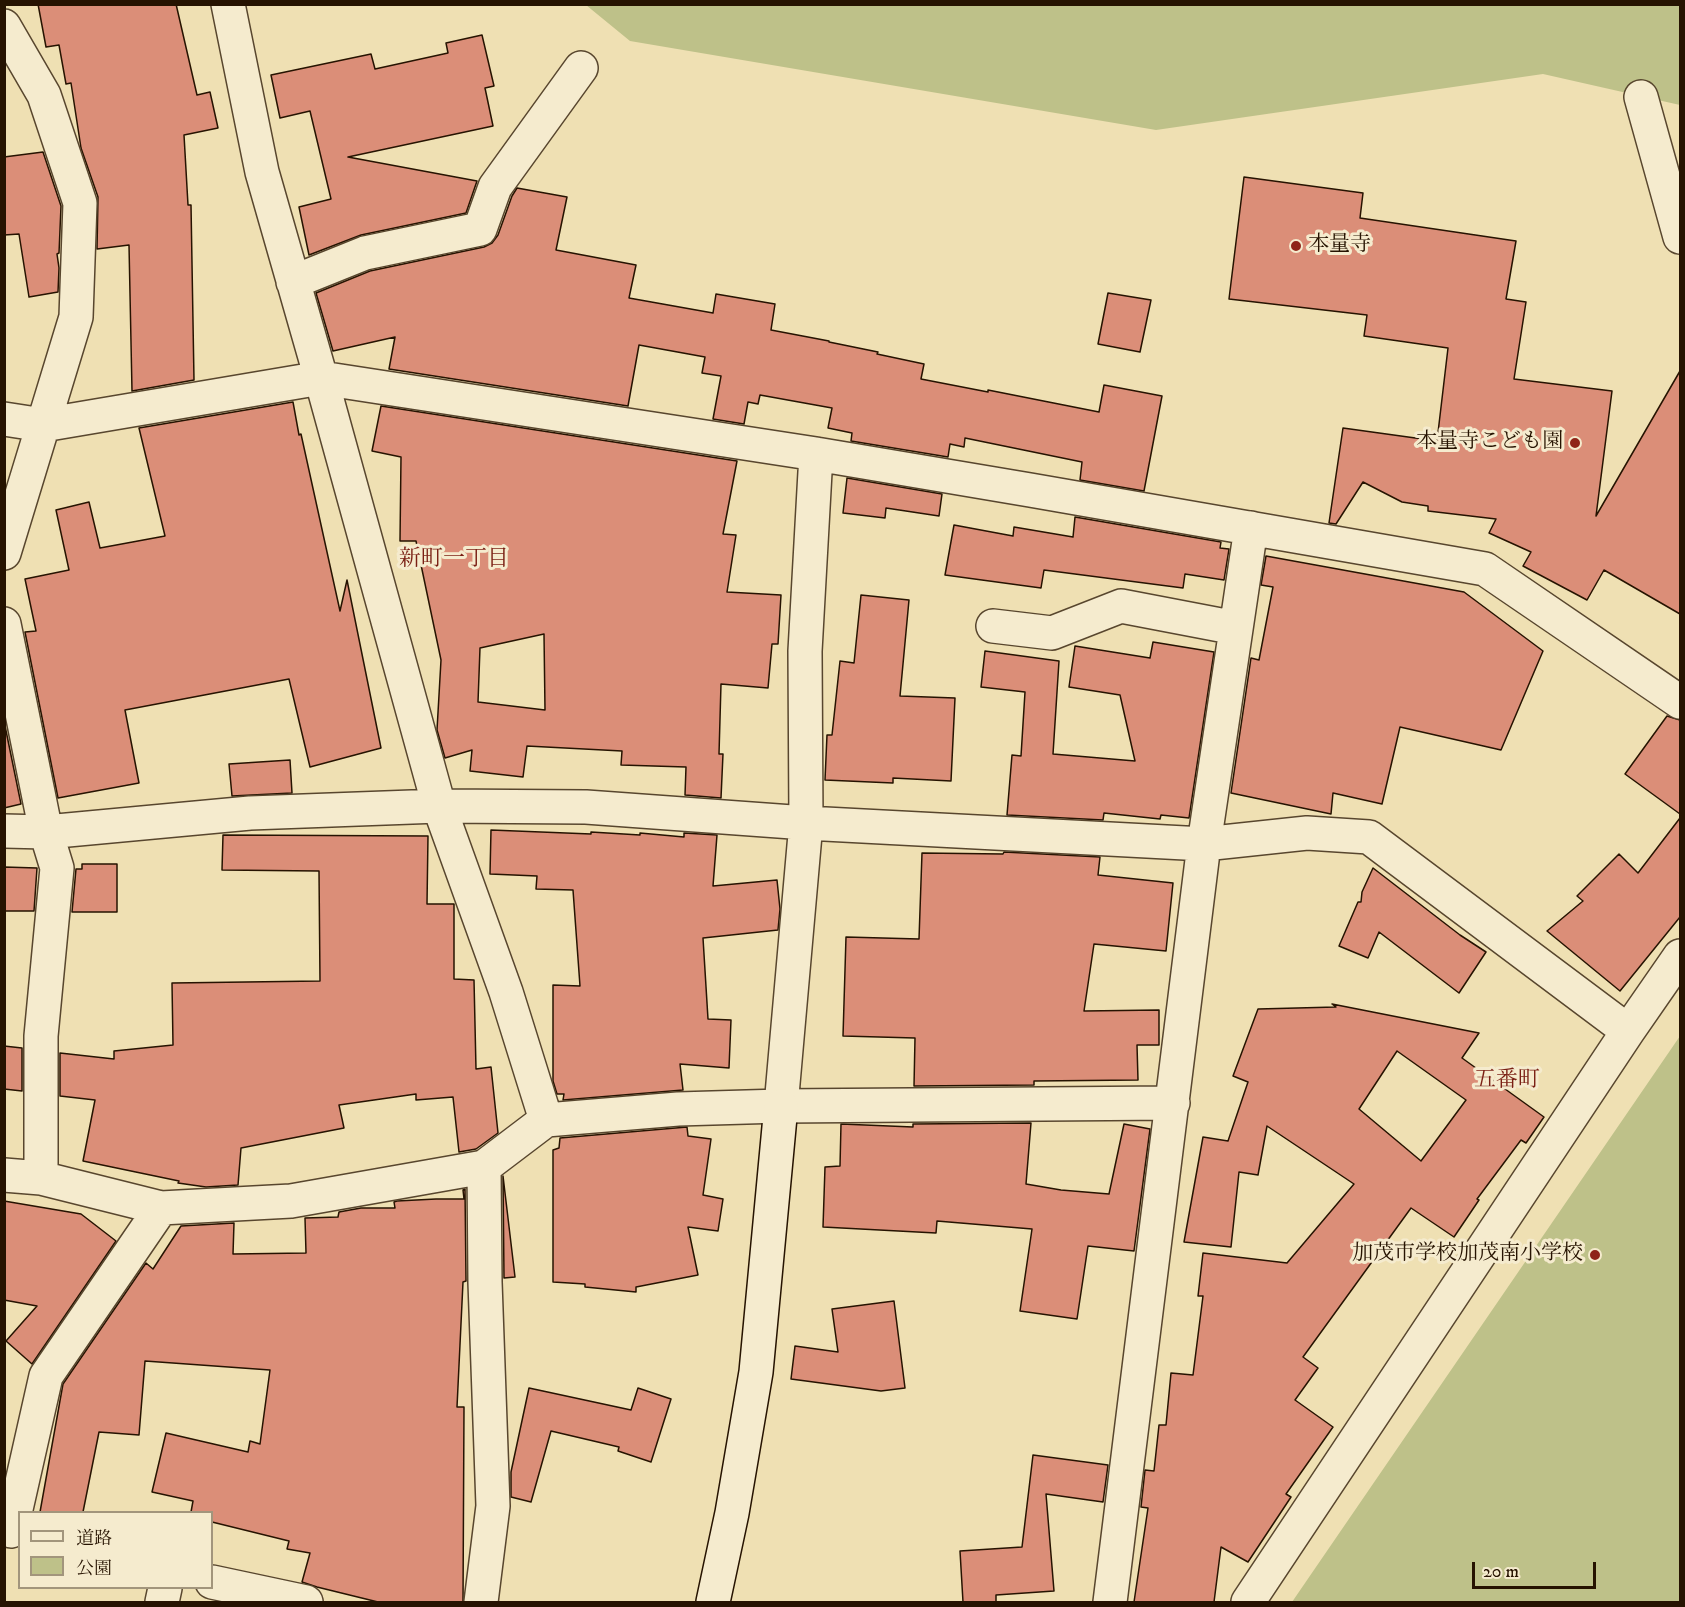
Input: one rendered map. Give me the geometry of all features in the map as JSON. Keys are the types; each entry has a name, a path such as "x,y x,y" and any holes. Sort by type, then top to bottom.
{"street":[{"path":"228,4 262,172 439,807 506,992 546,1120"},
{"path":"4,26 44,95 80,203 76,317 4,553"},
{"path":"293,282 364,254 480,229 495,188 581,68"},
{"path":"1641,97 1680,237"},
{"path":"4,419 43,425 321,378 816,454 1485,569 1680,702"},
{"path":"713,1602 732,1513 756,1372 781,1106 806,823 805,651 816,454"},
{"path":"1110,1602 1204,844 1251,528"},
{"path":"993,626 1052,633 1121,606 1236,628"},
{"path":"4,624 46,832 57,868 41,1036 41,1178"},
{"path":"4,831 46,832 250,813 439,807 586,807 806,823 1204,844 1307,833 1369,837 1628,1031"},
{"path":"1248,1602 1680,956"},
{"path":"4,1175 41,1178 161,1208 291,1201 484,1167 546,1120 678,1109 781,1106 1173,1103"},
{"path":"481,1602 493,1506 485,1282 484,1167"},
{"path":"12,1532 46,1376 161,1208"},
{"path":"213,1582 306,1602"}],"green space":[{"path":"586,5 1680,5 1680,105 1543,74 1156,130 630,41"},
{"name":"加茂市学校加茂南小学校","path":"1680,1036 1680,1602 1292,1602"}],"building":[{"path":"38,4 176,4 197,95 210,92 218,128 184,135 188,205 191,205 194,380 132,391 129,245 97,249 98,197 81,148 71,83 66,84 59,45 46,47"},
{"path":"482,35 494,86 485,88 493,126 348,157 477,181 466,213 361,235 309,255 299,207 331,199 310,111 280,118 271,75 371,54 375,69 448,53 446,43"},
{"path":"43,152 61,206 59,253 57,254 58,292 29,297 19,234 4,235 4,157"},
{"path":"1244,177 1363,193 1360,218 1516,241 1506,299 1526,302 1514,379 1612,391 1596,516 1680,371 1680,614 1604,570 1587,600 1523,566 1531,552 1489,533 1496,519 1428,511 1428,506 1402,502 1363,482 1336,524 1329,523 1343,428 1437,441 1448,348 1364,336 1367,315 1229,299"},
{"path":"517,188 567,197 556,250 636,265 629,298 713,313 716,294 775,304 771,330 829,341 924,364 921,379 988,392 988,390 1099,412 1104,385 1162,396 1144,491 1080,480 1082,462 965,438 964,447 950,444 948,457 851,441 852,433 828,428 832,408 760,395 758,404 748,402 744,424 713,419 721,376 702,373 705,357 639,345 628,406 389,369 395,337 333,351 316,293 370,271 484,247 492,243 498,235"},
{"path":"1108,293 1151,300 1140,352 1098,344"},
{"path":"293,402 340,611 347,580 381,748 310,767 289,679 125,710 139,783 58,798 25,632 36,631 25,579 69,570 56,510 89,502 100,548 165,536 139,428"},
{"path":"381,406 737,461 723,534 736,535 727,592 781,595 778,644 772,644 768,688 721,684 719,754 723,754 721,798 685,795 686,767 621,765 622,751 527,746 523,777 470,771 472,750 445,758 437,730 441,660 416,541 400,541 401,457 372,451","holes":["544,634 545,710 478,702 480,648"]},
{"path":"847,478 942,494 939,516 886,508 885,518 843,513"},
{"path":"1075,517 1221,542 1220,548 1229,549 1224,580 1185,574 1183,588 1044,570 1041,588 945,575 954,525 1013,536 1014,527 1073,537"},
{"path":"1266,556 1464,592 1543,651 1501,750 1400,727 1382,804 1333,793 1331,814 1231,793 1251,658 1259,660 1273,587 1261,585"},
{"path":"861,595 909,600 900,696 955,698 951,781 893,778 893,783 825,780 827,735 832,735 840,661 854,663"},
{"path":"1153,642 1214,652 1189,818 1161,815 1160,819 1104,813 1103,820 1007,815 1012,755 1021,756 1025,692 981,687 985,651 1059,661 1053,754 1135,761 1120,695 1069,687 1075,646 1150,658"},
{"path":"1667,716 1680,720 1680,814 1625,774"},
{"path":"4,721 21,804 4,808"},
{"path":"290,760 292,793 232,796 229,764"},
{"path":"1680,818 1680,917 1620,991 1547,931 1583,901 1577,896 1619,854 1638,873"},
{"path":"491,830 640,835 640,833 684,837 684,833 717,835 713,886 777,880 780,909 778,930 703,938 708,1019 731,1020 729,1068 680,1064 683,1090 563,1100 564,1094 557,1094 553,1081 553,985 580,986 573,890 536,889 537,876 490,874"},
{"path":"223,835 428,836 427,904 454,904 454,979 474,980 476,1069 491,1067 498,1133 476,1149 459,1152 453,1097 416,1100 416,1094 339,1105 344,1128 241,1148 238,1185 206,1187 178,1183 179,1181 83,1161 95,1100 60,1096 60,1053 114,1059 114,1051 173,1045 172,983 320,981 319,871 222,870"},
{"path":"1004,852 1100,857 1098,875 1173,883 1166,951 1094,944 1084,1011 1159,1010 1159,1045 1137,1045 1138,1080 1034,1081 1034,1085 914,1086 915,1038 843,1036 846,937 919,939 922,853 1003,854"},
{"path":"82,864 117,864 117,912 72,912 76,869 82,869"},
{"path":"4,867 37,868 34,911 4,911"},
{"path":"1373,868 1460,935 1486,952 1459,993 1379,932 1368,958 1339,946 1358,902 1361,902 1362,892"},
{"path":"1332,1004 1479,1033 1462,1058 1544,1117 1526,1143 1521,1140 1477,1199 1479,1200 1454,1237 1411,1208 1303,1357 1318,1368 1295,1400 1333,1427 1286,1494 1291,1497 1248,1562 1221,1547 1214,1602 1134,1602 1148,1508 1141,1507 1145,1470 1154,1471 1159,1425 1166,1425 1171,1373 1193,1375 1203,1296 1198,1296 1203,1253 1287,1263 1354,1184 1267,1126 1258,1175 1239,1172 1231,1247 1184,1242 1203,1137 1228,1141 1248,1082 1233,1076 1258,1009 1336,1007","holes":["1397,1051 1466,1100 1421,1161 1359,1109"]},
{"path":"4,1046 22,1048 22,1091 4,1089"},
{"path":"1031,1123 1026,1184 1109,1194 1124,1124 1150,1129 1134,1251 1088,1246 1077,1319 1020,1311 1032,1229 937,1221 936,1233 823,1227 825,1167 840,1166 841,1124 913,1127 913,1124"},
{"path":"687,1127 688,1136 711,1139 703,1195 723,1199 718,1231 688,1227 698,1275 636,1287 636,1292 585,1287 585,1284 553,1282 553,1150 559,1148 560,1138"},
{"path":"503,1176 515,1277 504,1278"},
{"path":"465,1189 466,1281 463,1282 457,1407 464,1407 463,1602 378,1602 302,1582 310,1553 287,1549 289,1541 213,1522 213,1511 191,1511 193,1501 152,1492 166,1433 248,1452 250,1441 260,1444 270,1370 145,1361 139,1435 99,1432 83,1511 40,1511 63,1384 146,1263 153,1269 181,1226 234,1223 233,1254 306,1253 305,1218 338,1217 339,1212 361,1208 395,1208 394,1202 397,1201 464,1199 463,1190"},
{"path":"4,1201 81,1214 116,1241 32,1364 6,1341 37,1306 4,1300"},
{"path":"894,1301 905,1388 881,1391 791,1379 795,1346 838,1352 832,1309"},
{"path":"529,1388 631,1410 638,1388 671,1399 651,1462 618,1451 619,1447 551,1431 531,1502 511,1497 511,1472"},
{"path":"1033,1455 1108,1465 1103,1502 1046,1494 1054,1591 996,1595 996,1602 963,1602 960,1551 1022,1547"}],"place":[{"name":"本量寺","path":"1296,246"},
{"name":"本量寺こども園","path":"1575,443"},
{"name":"加茂市学校加茂南小学校","path":"1595,1255"}],"district":[{"name":"新町一丁目","path":"454,560"},
{"name":"五番町","path":"1507,1081"}]}
